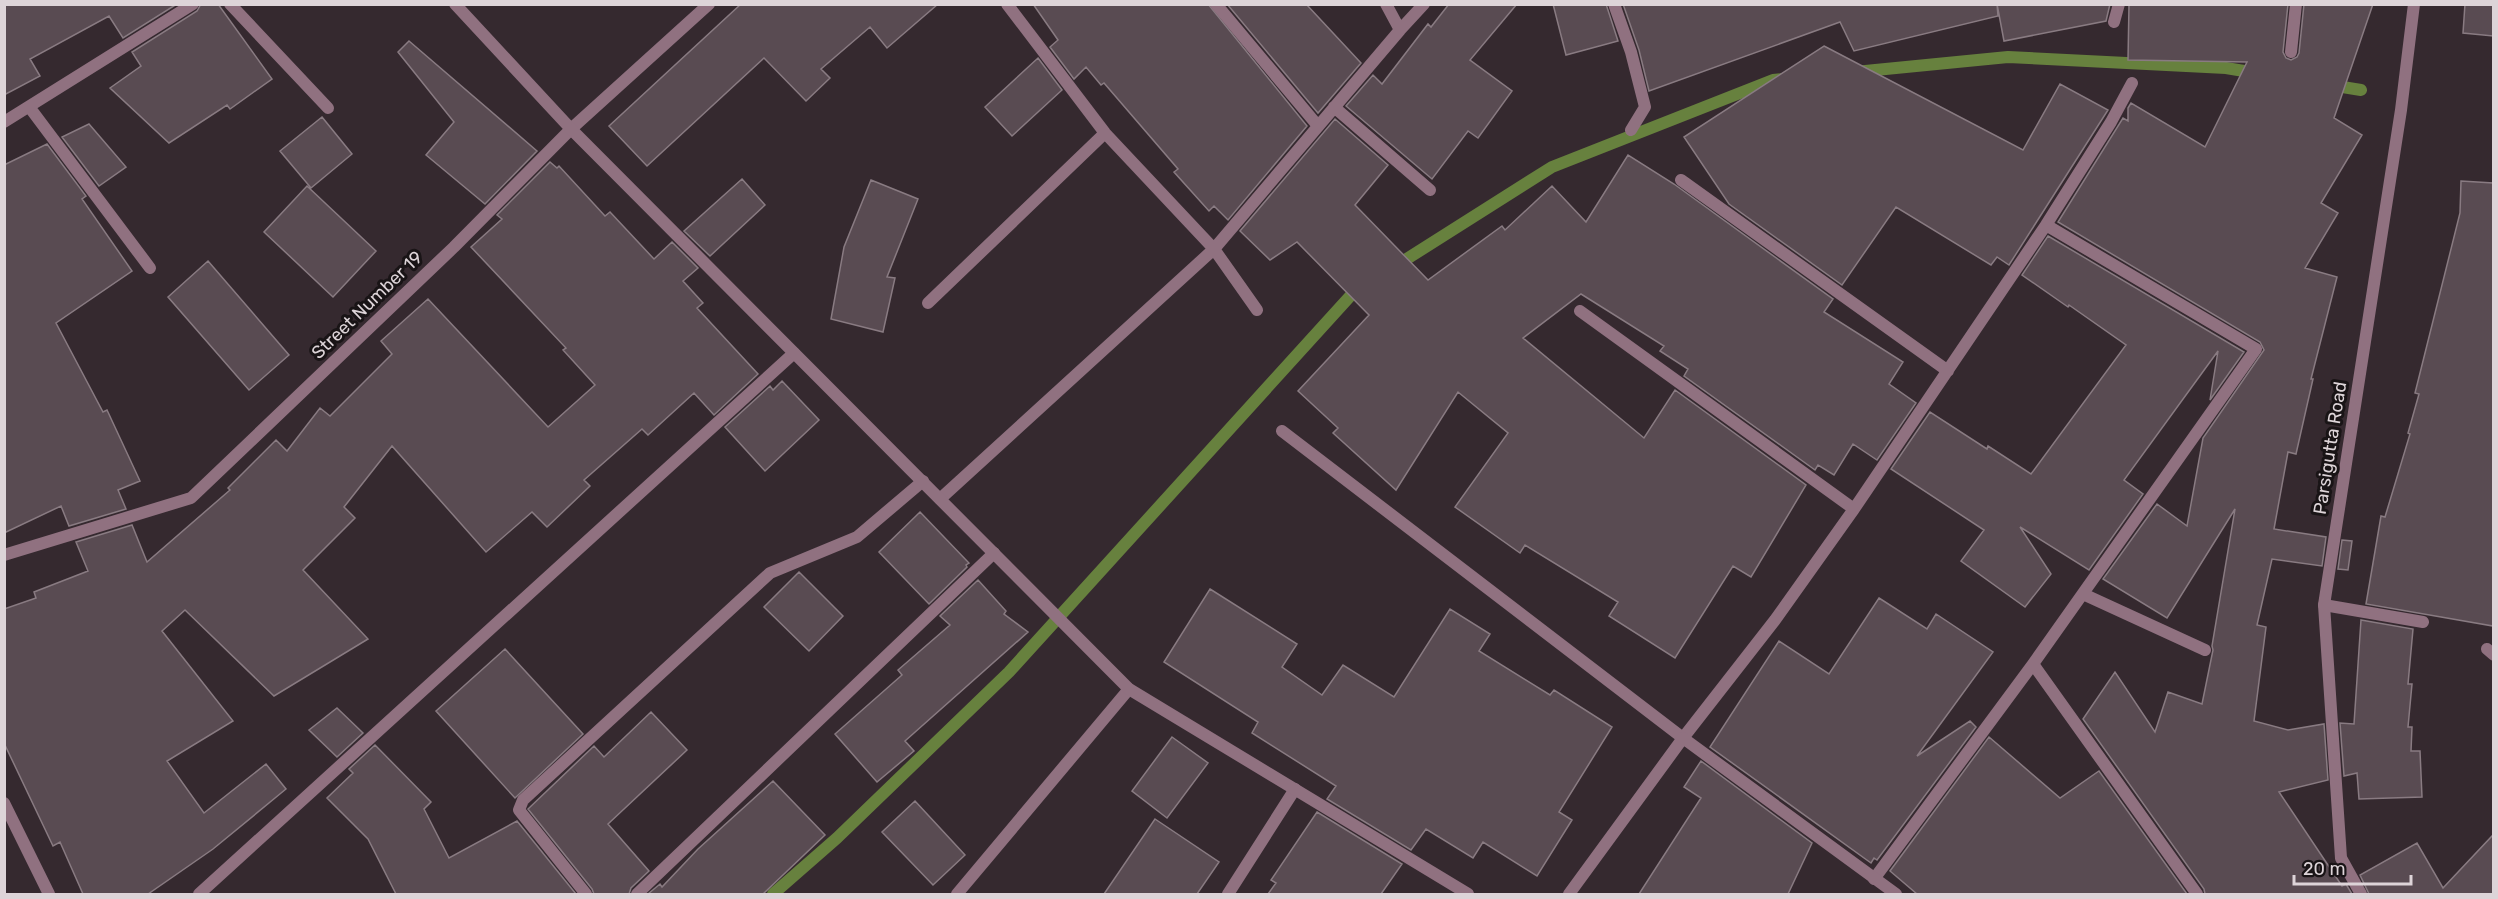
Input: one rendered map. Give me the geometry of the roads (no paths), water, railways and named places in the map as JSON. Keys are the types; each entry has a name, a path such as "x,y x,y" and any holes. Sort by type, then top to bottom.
{"street":[{"path":"4,122 30,108 194,4"},
{"path":"230,4 328,108"},
{"path":"455,4 571,129 1129,689 1468,894"},
{"name":"Street Number 19","path":"4,555 191,498 454,247 571,129 709,4"},
{"path":"1007,4 1106,133 1214,249 1257,310"},
{"path":"1216,4 1318,126"},
{"path":"1386,4 1400,30"},
{"path":"940,499 1214,249 1424,4"},
{"path":"1614,4 1631,52 1645,107 1631,130"},
{"path":"2114,22 2119,4"},
{"path":"2291,52 2296,4"},
{"name":"Parsigutta Road","path":"2361,894 2341,858 2324,605 2401,110 2414,4"},
{"path":"1569,894 1683,738 1775,620 1854,509 2046,225 2111,122 2132,83"},
{"path":"1334,107 1430,190"},
{"path":"30,108 150,268"},
{"path":"928,303 1106,133"},
{"path":"1681,180 1948,370"},
{"path":"1874,879 2033,664 2256,349 2046,225"},
{"path":"1580,311 1854,509"},
{"path":"199,894 794,352"},
{"path":"1282,432 1683,738 1896,894"},
{"path":"586,894 519,810 523,800 770,573 857,537 922,481"},
{"path":"637,894 994,553"},
{"path":"2083,594 2205,650"},
{"path":"2324,605 2423,622"},
{"path":"2033,664 2197,894"},
{"path":"957,894 1129,689"},
{"path":"1228,894 1295,789"},
{"path":"4,803 49,894"}],"waterway":[{"path":"1855,72 2008,57 2226,68 2256,73"},
{"path":"1394,267 1552,167 1773,80 1784,79"},
{"path":"2330,85 2361,90"},
{"path":"773,894 837,838 1009,672 1353,293 1362,288"}]}
